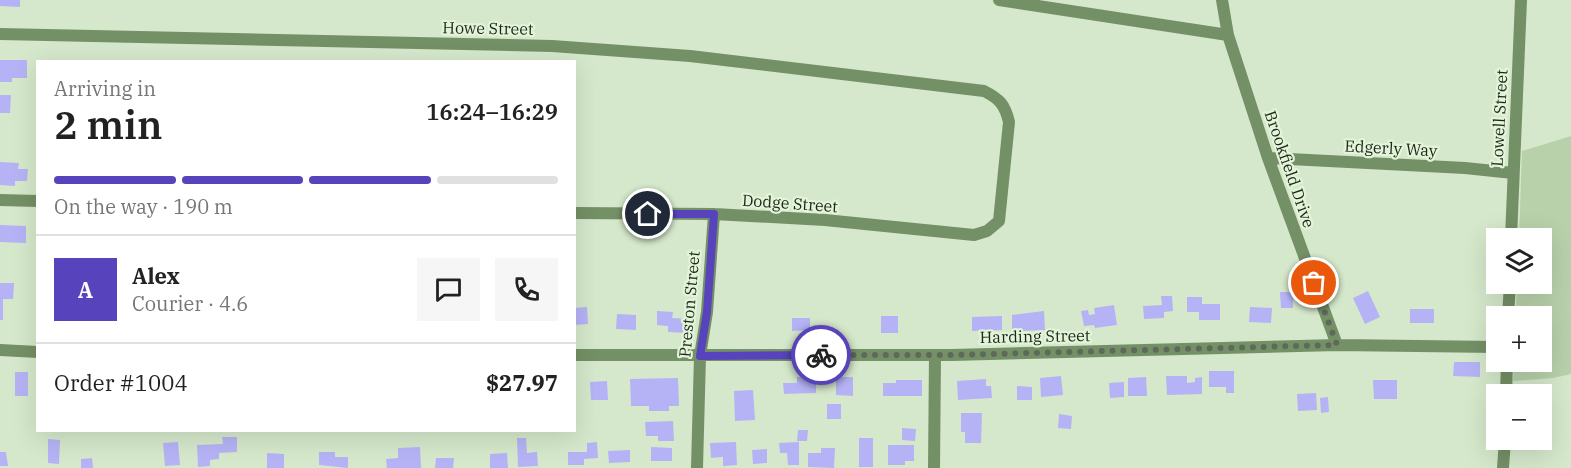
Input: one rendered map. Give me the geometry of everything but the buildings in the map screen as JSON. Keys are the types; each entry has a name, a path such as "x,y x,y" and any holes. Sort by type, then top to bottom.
{"street":[{"path":"999,0 1071,6 1228,35"},
{"name":"Brookfield Drive","path":"1222,0 1228,35 1268,158 1337,345"},
{"name":"Lowell Street","path":"1511,228 1521,0"},
{"name":"Howe Street","path":"0,34 552,46 690,56 984,91 998,98 1005,107 1009,122 999,221"},
{"name":"Edgerly Way","path":"1268,158 1465,168 1513,173"},
{"path":"0,200 36,201"},
{"name":"Dodge Street","path":"576,213 714,214 825,220 974,235 987,231 999,221"},
{"name":"Preston Street","path":"697,468 700,356 707,312 714,214"},
{"name":"Harding Street","path":"576,355 935,355 1337,345 1486,347"},
{"path":"0,350 36,352"},
{"path":"934,468 935,355"},
{"path":"1503,468 1504,450"}],"green space":[{"path":"1571,136 1571,374 1553,378 1513,381 1513,372 1552,372 1552,306 1516,306 1517,294 1552,294 1552,228 1519,228 1522,151"}],"way so far":[{"path":"821,355 952,355 1337,345 1314,283"}],"route":[{"path":"648,214 714,214 707,312 700,356 821,355"}]}
